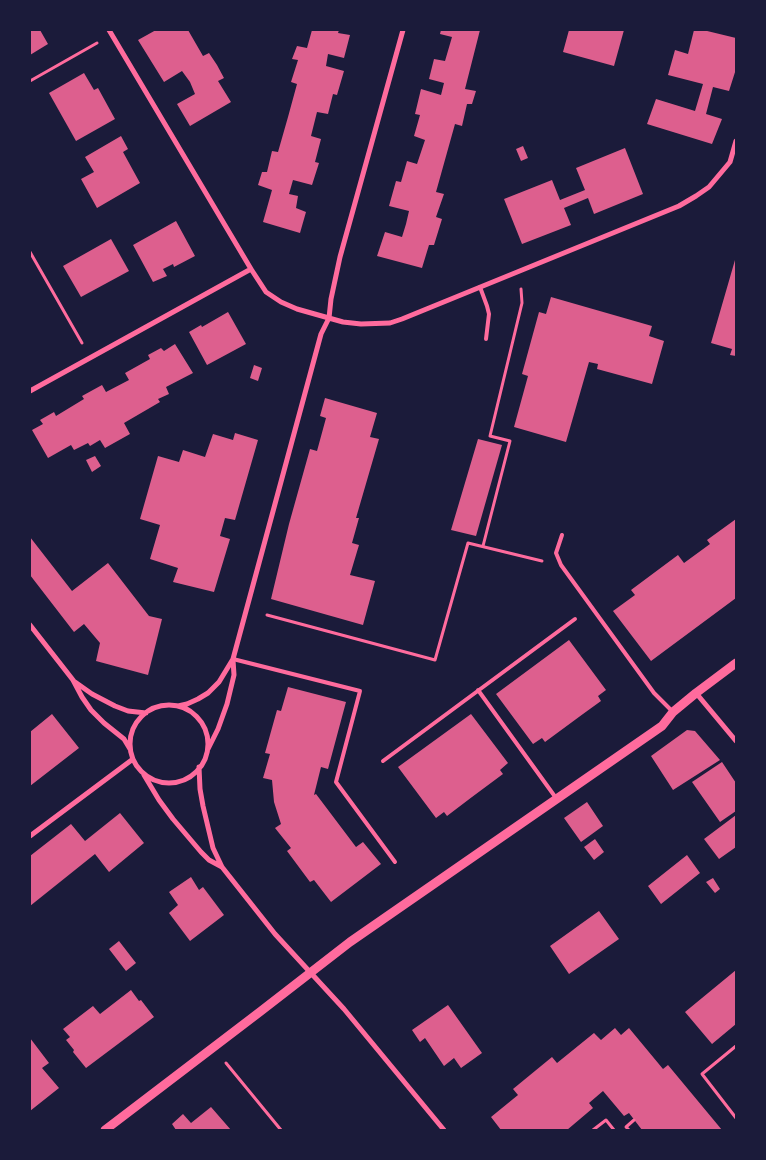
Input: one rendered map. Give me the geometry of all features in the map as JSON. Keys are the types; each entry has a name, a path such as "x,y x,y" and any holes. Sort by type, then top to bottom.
{"street":[{"path":"178,706 198,700 208,693 219,682 233,659 321,334 329,318 340,257 403,30"},
{"path":"110,32 266,292 281,302 297,309 344,322 361,324 390,323 679,206 709,187 730,162 736,141"},
{"path":"30,392 251,269"},
{"path":"30,625 73,680 91,710 124,739 133,759 159,800 201,852 209,860 222,867"},
{"path":"143,773 160,782 179,781 190,776 203,762 227,704 234,675 233,659"},
{"path":"105,1130 350,942 662,726 673,712 696,692 736,663"},
{"path":"73,680 92,694 115,706 128,711 146,713"},
{"path":"696,692 736,741"},
{"path":"130,749 133,729 136,723 146,713 158,707 171,705 185,708 200,720 207,738 207,750"},
{"path":"30,836 133,759"},
{"path":"199,767 203,806 213,848 222,867 275,934 350,1016 444,1130"}],"lane":[{"path":"480,287 489,314 486,339"},
{"path":"562,536 556,553 560,566 654,693 673,712"},
{"path":"382,761 574,619"},
{"path":"233,659 360,691 336,782 394,862"},
{"path":"478,690 556,798"}],"path":[{"path":"30,81 110,32"},
{"path":"30,252 91,358"},
{"path":"483,546 510,441 490,436 522,303 522,293 517,272"},
{"path":"267,614 434,660 468,543 560,566"},
{"path":"736,1046 702,1074 736,1118"},
{"path":"226,1063 280,1130"},
{"path":"593,1130 606,1120 614,1130"},
{"path":"622,1130 628,1128 634,1120"}],"building":[{"path":"30,30 40,30 48,44 30,55"},
{"path":"156,30 188,30 203,56 209,53 217,65 224,78 218,81 231,102 190,126 177,104 195,94 190,82 182,71 164,82 138,40"},
{"path":"312,30 339,30 338,33 350,35 344,58 328,54 326,66 344,71 337,95 333,94 328,114 317,112 311,136 321,139 315,162 319,163 312,185 293,180 289,194 298,196 296,208 306,212 300,233 263,222 272,190 258,185 262,172 267,172 272,151 278,152 297,84 291,82 298,60 292,59 297,46 307,48"},
{"path":"441,30 480,30 465,89 476,91 472,104 467,104 462,126 455,124 436,192 444,194 436,217 442,219 434,245 429,245 422,268 377,256 385,232 402,237 406,224 409,211 389,206 396,181 401,182 407,161 417,164 425,140 414,136 420,115 415,114 421,89 441,95 444,83 429,79 434,59 445,61 452,37 440,34"},
{"path":"569,30 624,30 614,66 563,52"},
{"path":"694,30 703,30 736,38 736,69 729,91 713,87 706,114 722,119 712,144 647,124 656,99 695,111 703,84 668,75 675,50 688,54"},
{"path":"84,73 94,90 98,88 115,119 76,141 49,93"},
{"path":"121,136 128,149 123,152 140,183 97,208 81,179 94,172 85,157"},
{"path":"523,146 528,158 521,161 516,149"},
{"path":"625,148 643,194 594,214 588,198 564,208 571,225 522,244 504,199 552,180 560,200 585,190 576,168"},
{"path":"176,221 195,256 174,267 173,264 163,269 167,276 153,282 133,245"},
{"path":"111,239 129,271 81,297 63,266"},
{"path":"735,260 736,356 730,355 732,349 711,343"},
{"path":"551,297 652,326 649,336 664,341 652,384 597,369 598,364 589,362 566,442 514,427 528,376 522,374 539,312 546,314"},
{"path":"228,312 246,344 207,365 189,332"},
{"path":"175,344 193,373 166,387 169,394 158,399 160,402 124,423 130,434 105,448 100,440 90,446 88,443 74,450 71,445 48,458 32,430 43,424 40,420 54,412 56,416 84,399 82,396 102,385 106,392 129,380 125,373 150,359 148,355 161,348 164,351"},
{"path":"254,365 262,368 258,381 250,378"},
{"path":"325,398 377,413 370,437 379,439 356,518 359,518 352,543 359,545 350,575 375,581 363,625 271,599 310,449 317,451 326,418 320,416"},
{"path":"235,433 258,440 235,520 225,518 220,536 230,539 214,592 173,582 178,568 150,559 160,525 140,519 158,456 179,462 183,450 205,457 213,434 233,440"},
{"path":"478,439 502,445 476,536 451,530"},
{"path":"95,456 101,466 92,472 86,460"},
{"path":"736,519 736,598 651,661 613,611 635,595 631,590 678,555 684,563 710,544 707,540"},
{"path":"30,537 72,591 108,563 149,616 162,619 148,675 96,661 100,643 84,624 74,632 30,575"},
{"path":"569,640 606,690 598,696 601,701 545,742 542,738 533,744 496,694"},
{"path":"288,687 346,702 328,769 321,767 314,795 316,794 356,847 363,842 381,864 331,902 314,880 310,882 287,851 291,848 275,828 281,824 274,802 272,780 263,778 270,754 265,753 277,710 281,711"},
{"path":"52,714 79,748 30,786 30,732"},
{"path":"471,714 508,763 500,770 503,774 447,816 444,812 436,818 398,767"},
{"path":"687,730 695,731 720,760 673,790 651,756"},
{"path":"722,762 736,783 736,811 720,822 692,782"},
{"path":"587,802 603,826 581,842 564,818"},
{"path":"120,813 144,843 109,872 95,854 30,906 30,856 71,824 85,841"},
{"path":"736,815 736,847 719,859 704,839"},
{"path":"595,839 604,852 594,860 584,847"},
{"path":"687,855 700,873 661,904 648,886"},
{"path":"191,877 199,890 203,887 224,915 190,941 169,913 178,905 169,892"},
{"path":"713,878 720,889 715,893 706,882"},
{"path":"599,911 619,939 569,974 550,946"},
{"path":"119,941 136,963 126,971 109,949"},
{"path":"736,970 736,1024 712,1044 685,1012"},
{"path":"131,990 154,1017 86,1068 73,1052 74,1050 66,1040 70,1037 63,1029 93,1006 100,1014"},
{"path":"448,1005 482,1053 461,1068 454,1058 444,1066 425,1038 420,1042 412,1030"},
{"path":"615,1028 621,1035 629,1028 663,1069 668,1065 722,1130 642,1130 629,1113 624,1116 603,1091 589,1103 593,1108 567,1130 501,1130 491,1117 518,1095 513,1089 552,1057 557,1063 594,1033 601,1040"},
{"path":"30,1038 49,1063 42,1068 59,1088 30,1111"},
{"path":"211,1107 231,1130 176,1130 172,1124 183,1114 191,1123"}]}
